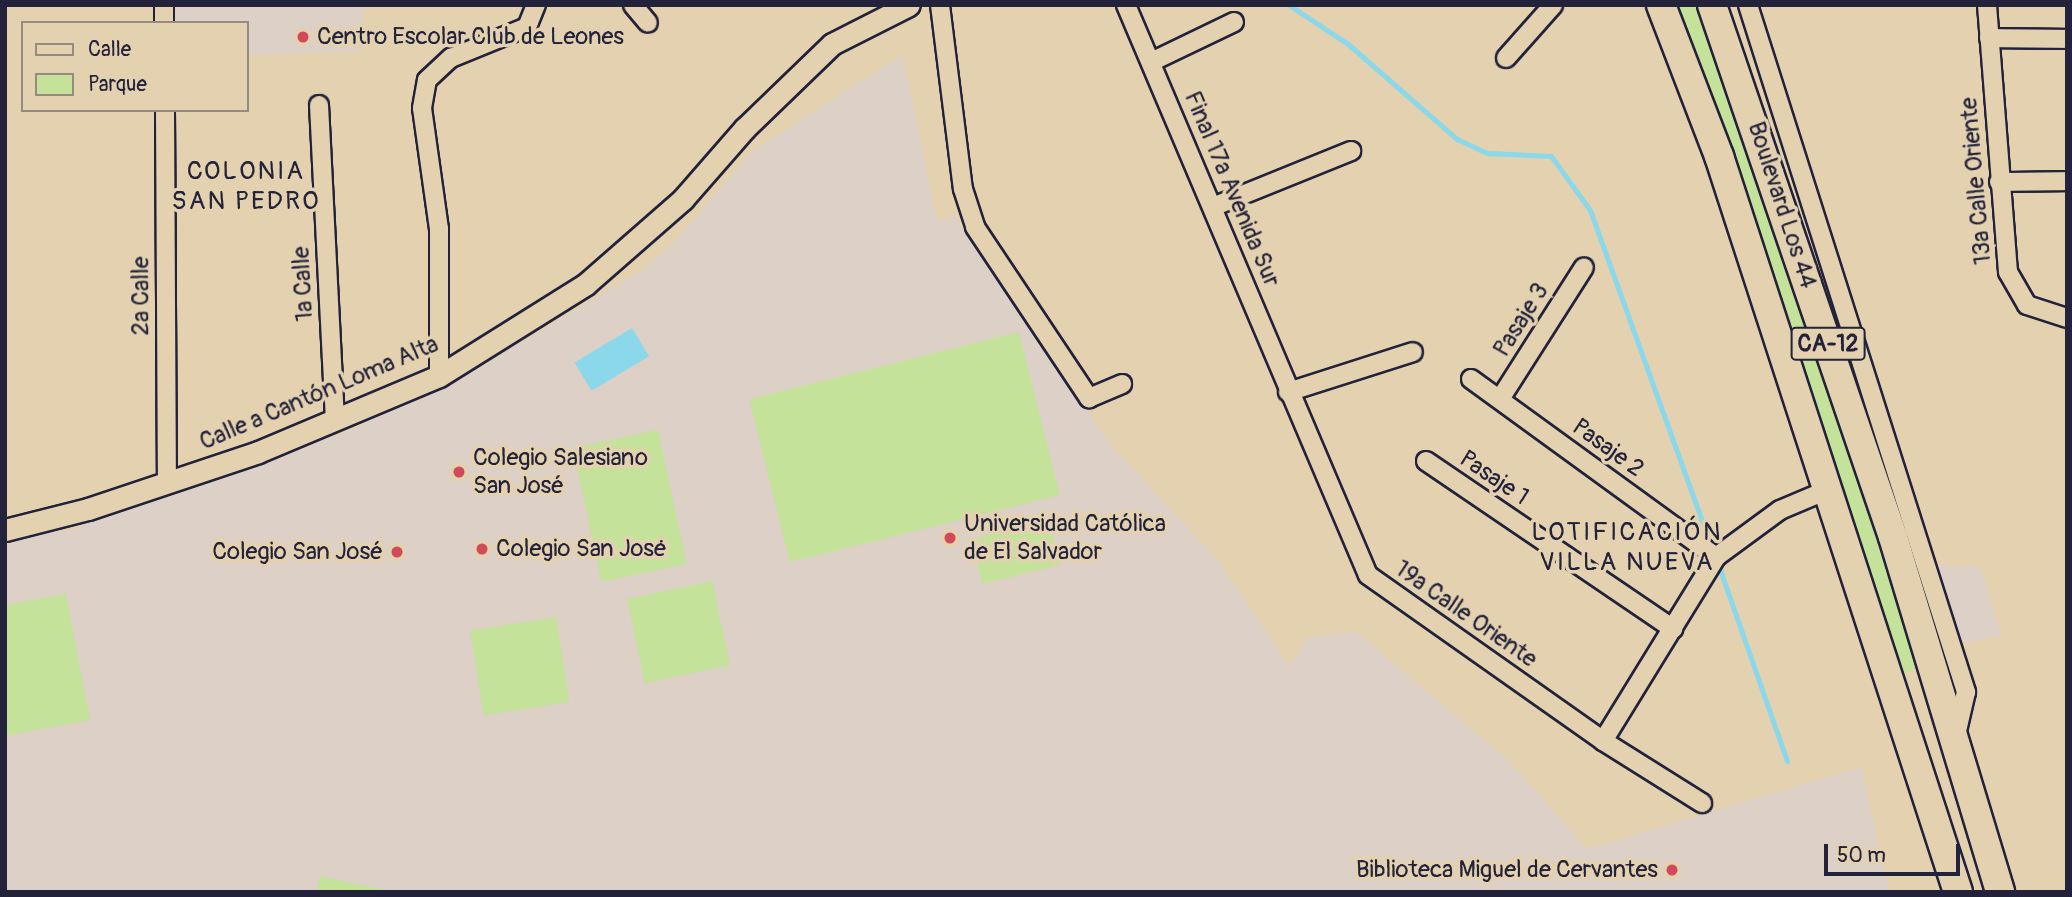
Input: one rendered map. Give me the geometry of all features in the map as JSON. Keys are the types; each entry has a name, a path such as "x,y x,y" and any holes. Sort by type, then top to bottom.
{"highway":[{"name":"Boulevard Los 44","path":"1661,5 1714,142 1885,656"},
{"name":"Boulevard Los 44","path":"1712,5 1888,524 1938,685"},
{"name":"CA-12","path":"1885,656 1958,892"},
{"path":"1885,656 1971,892"},
{"name":"CA-12","path":"1938,685 1957,731 1987,825 2018,892"},
{"path":"1938,685 2000,892"}],"street":[{"path":"439,376 439,229 422,108 427,80 451,58 527,27 536,5"},
{"path":"633,5 648,23"},
{"name":"Calle a Cantón Loma Alta","path":"5,530 89,509 258,452 439,376 586,284 683,200 744,129 832,44 909,5"},
{"path":"940,5 962,189 975,227 1089,398 1122,384"},
{"name":"Final 17a Avenida Sur","path":"1126,5 1214,206 1288,392"},
{"path":"1506,58 1553,5"},
{"path":"1748,5 1966,692 1957,731"},
{"name":"13a Calle Oriente","path":"1987,5 2003,252 2017,293 2027,305 2067,318"},
{"path":"1151,62 1234,22"},
{"path":"1989,38 2067,39"},
{"name":"1a Calle","path":"319,105 335,419"},
{"name":"2a Calle","path":"165,112 167,482"},
{"path":"1214,206 1350,151"},
{"path":"1999,182 2067,181"},
{"name":"Pasaje 3","path":"1500,400 1584,267"},
{"path":"1288,392 1413,352"},
{"name":"Pasaje 2","path":"1471,379 1716,557"},
{"name":"19a Calle Oriente","path":"1288,392 1368,575 1603,741 1702,803"},
{"name":"Pasaje 1","path":"1426,461 1673,629"},
{"path":"1603,741 1716,557 1780,510 1830,489"}],"shaded area":[{"name":"Centro Escolar Club de Leones","path":"170,5 363,5 359,51 248,55 248,21 170,21"},
{"path":"902,55 937,221 954,215 1113,448 1216,558 1290,667 1307,638 1355,631 1509,761 1587,849 1861,767 1889,892 5,892 5,538 80,529 84,523 363,425 364,419 402,400 455,381 643,270 671,246 753,151"},
{"path":"1937,565 1980,567 2001,635 1959,644"}],"green space":[{"path":"1672,5 1702,5 1736,96 1919,666 1903,674"},
{"path":"1019,332 1060,495 790,562 749,399"},
{"path":"658,430 686,564 601,582 573,448"},
{"path":"1049,520 1060,565 983,584 971,539"},
{"path":"712,581 730,665 645,683 627,599"},
{"path":"66,594 90,720 5,736 5,605"},
{"path":"556,617 569,702 484,716 470,631"},
{"path":"320,876 393,892 316,892"}],"water":[{"path":"632,328 649,356 592,391 575,363"}],"waterway":[{"path":"1289,5 1348,44 1457,139 1487,153 1551,156 1590,210 1712,548"},
{"path":"1718,564 1787,761"}],"place":[{"name":"Centro Escolar Club de Leones","path":"303,37"},
{"name":"Colegio Salesiano San José","path":"459,472"},
{"name":"Universidad Católica de El Salvador","path":"950,538"},
{"name":"Colegio San Josė","path":"482,549"},
{"name":"Colegio San José","path":"397,552"},
{"name":"Biblioteca Miguel de Cervantes","path":"1672,870"}],"district":[{"name":"COLONIA SAN PEDRO","path":"246,187"},
{"name":"LOTIFICACIÓN VILLA NUEVA","path":"1627,548"}]}
